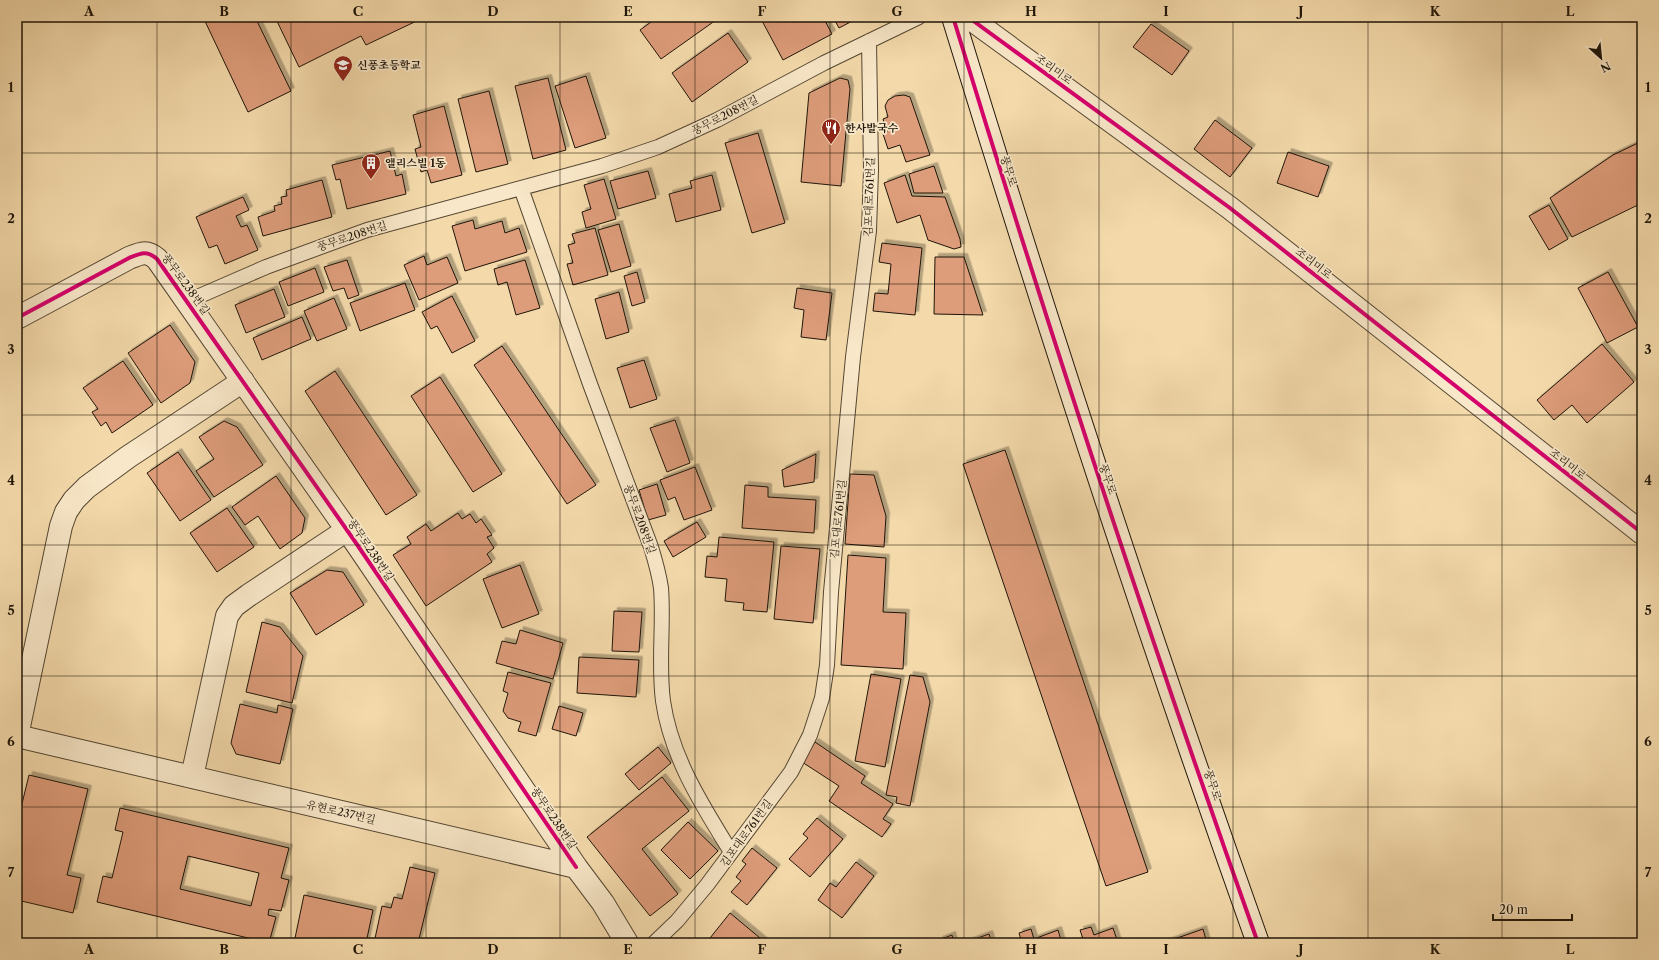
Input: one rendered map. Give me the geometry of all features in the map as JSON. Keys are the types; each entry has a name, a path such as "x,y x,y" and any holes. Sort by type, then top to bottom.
{"street":[{"name":"풍무로","path":"953,17 1011,208 1093,463 1258,943"},
{"name":"조리미로","path":"968,17 1230,208 1642,533"},
{"name":"풍무로238번길","path":"17,318 129,258 143,252 151,253 188,301 244,381 576,867"},
{"path":"17,736 61,526 66,512 74,500 88,486 128,457 244,381"},
{"path":"192,777 227,616 234,606 347,530"},
{"name":"유현로237번길","path":"17,736 576,867"},
{"path":"576,867 603,903 627,943"}],"lane":[{"name":"풍무로208번길","path":"188,301 266,267 339,239 631,157 683,137 919,17"},
{"name":"김포대로761번길","path":"654,943 678,921 708,885 791,772 810,735 822,698 827,665 830,592 853,357 869,231 871,170 870,41"},
{"name":"풍무로208번길","path":"521,188 590,384 651,546 658,569 662,609 661,662 663,700 674,746 704,808 731,852"}],"building":[{"path":"203,17 255,17 291,91 248,112"},
{"path":"275,17 425,17 366,45 361,36 299,67"},
{"path":"658,17 714,17 716,20 661,59 640,30"},
{"path":"765,17 823,17 832,34 783,60 761,19"},
{"path":"833,17 860,17 839,28"},
{"path":"1151,24 1189,51 1172,75 1133,47"},
{"path":"728,33 748,62 692,102 672,73"},
{"path":"586,76 606,138 575,148 555,86"},
{"path":"548,78 566,150 533,159 515,86"},
{"path":"840,78 848,80 850,89 841,186 801,182 809,93"},
{"path":"489,91 508,164 476,172 458,99"},
{"path":"904,95 910,97 930,155 906,162 900,145 888,149 883,134 887,132 883,119 888,117 885,106 888,100 895,96"},
{"path":"444,106 462,175 431,183 427,170 421,172 415,149 421,147 413,115"},
{"path":"1215,120 1252,148 1230,177 1194,149"},
{"path":"758,133 785,223 752,233 725,143"},
{"path":"1642,141 1642,203 1572,237 1550,198 1613,155"},
{"name":"앨리스빌 1동","path":"390,151 396,176 402,174 406,194 347,209 340,179 336,180 332,165"},
{"path":"1288,152 1329,166 1318,197 1277,183"},
{"path":"934,166 943,193 914,193 909,174"},
{"path":"648,171 656,198 618,209 610,181"},
{"path":"712,175 721,210 676,222 669,194 692,188 690,181"},
{"path":"905,175 912,196 945,197 960,239 961,247 954,249 928,240 920,215 897,223 884,183"},
{"path":"604,179 616,219 586,228 582,212 591,209 584,185"},
{"path":"322,180 332,217 263,236 258,217 275,211 274,206 282,204 281,197 287,196 286,190"},
{"path":"243,197 249,210 236,216 241,227 247,225 258,250 225,264 217,245 209,248 196,217"},
{"path":"1549,205 1568,239 1549,250 1529,216"},
{"path":"473,220 475,229 502,221 505,233 519,228 527,252 465,271 452,226"},
{"path":"619,224 631,266 611,272 598,230"},
{"path":"595,228 608,275 573,285 567,264 573,263 568,245 575,243 572,234"},
{"path":"882,243 922,248 915,315 873,311 875,293 888,294 891,264 879,262"},
{"path":"424,256 427,265 447,257 458,283 419,300 404,265"},
{"path":"935,257 964,257 983,315 934,314"},
{"path":"347,260 359,295 348,299 344,288 333,291 324,267"},
{"path":"525,260 540,308 516,315 507,282 498,285 494,269"},
{"path":"315,268 324,292 288,306 279,282"},
{"path":"637,272 645,302 632,306 624,276"},
{"path":"1608,272 1638,327 1607,343 1578,288"},
{"path":"405,283 415,310 360,331 350,303"},
{"path":"797,288 832,293 826,340 801,337 804,310 794,308"},
{"path":"274,289 285,317 246,333 235,305"},
{"path":"619,292 629,332 606,339 595,299"},
{"path":"452,296 475,341 452,353 437,326 431,329 422,312"},
{"path":"334,298 347,329 317,341 304,311"},
{"path":"302,317 311,339 262,360 253,338"},
{"path":"170,325 195,362 190,383 161,403 128,353"},
{"path":"1602,344 1634,382 1587,423 1572,405 1554,420 1537,400"},
{"path":"502,346 596,485 567,504 474,365"},
{"path":"644,360 657,399 630,408 617,368"},
{"path":"123,361 153,405 112,433 106,422 101,426 92,412 98,409 83,388"},
{"path":"335,371 417,495 386,515 305,391"},
{"path":"440,377 502,474 473,492 411,396"},
{"path":"675,420 690,463 667,472 650,428"},
{"path":"224,421 237,427 263,465 214,497 196,471 214,459 199,437"},
{"path":"1005,450 1148,872 1106,886 963,464"},
{"path":"178,452 211,500 180,521 147,473"},
{"path":"816,454 814,482 784,487 782,470"},
{"path":"695,467 712,510 684,520 675,497 668,500 660,480"},
{"path":"850,474 874,475 886,516 884,547 845,544"},
{"path":"276,476 305,518 302,533 280,549 258,516 245,525 232,507"},
{"path":"657,484 666,515 648,520 639,490"},
{"path":"745,485 768,487 768,497 816,500 814,533 742,528"},
{"path":"227,508 254,547 217,572 190,533"},
{"path":"458,513 462,519 470,514 476,523 481,519 492,535 487,537 494,548 487,554 492,562 426,606 393,555 411,544 407,537 426,524 431,531"},
{"path":"697,522 706,537 673,557 664,541"},
{"path":"719,537 774,542 767,612 743,610 744,603 725,601 727,579 705,577 707,556 717,557"},
{"path":"781,546 820,549 813,623 774,619"},
{"path":"848,555 886,558 883,612 906,613 903,669 841,665"},
{"path":"520,565 539,614 502,628 483,579"},
{"path":"327,570 343,572 364,605 316,635 290,593"},
{"path":"614,611 642,612 639,652 612,651"},
{"path":"262,622 280,627 303,656 292,703 246,692"},
{"path":"520,630 563,643 553,679 496,663 502,641 516,644"},
{"path":"579,657 639,660 636,697 577,693"},
{"path":"508,672 551,683 536,736 518,731 521,722 508,718 503,711 508,693 503,691"},
{"path":"871,674 901,679 885,767 855,761"},
{"path":"910,675 923,677 930,702 910,806 896,803 897,797 886,795"},
{"path":"240,704 277,713 278,705 293,709 280,764 236,754 231,743"},
{"path":"559,706 583,713 576,736 552,729"},
{"path":"815,742 865,776 861,783 893,804 883,819 891,824 882,837 829,801 839,786 802,762"},
{"path":"658,747 671,763 639,790 625,774"},
{"path":"29,775 88,789 67,875 81,878 73,913 17,900 17,824"},
{"path":"662,777 689,811 642,849 678,894 650,916 587,837"},
{"path":"120,808 289,848 281,878 289,880 281,911 269,909 268,915 276,917 269,943 97,902 103,876 112,878 123,832 115,830","holes":["188,856 259,873 251,906 180,889"]},
{"path":"817,818 843,839 810,877 789,859 808,838 803,834"},
{"path":"688,822 718,851 690,879 661,850"},
{"path":"752,848 777,868 747,905 731,892 741,881 736,877 746,864 742,861"},
{"path":"856,862 874,876 842,918 818,900 830,883 836,887"},
{"path":"410,867 435,873 418,943 374,943 382,906 391,908 394,897 402,899"},
{"path":"304,895 373,910 366,943 294,943"},
{"path":"730,913 766,943 706,943"},
{"path":"1091,927 1094,935 1113,928 1118,943 1072,943 1083,939 1080,930"},
{"path":"1031,929 1034,939 1058,930 1062,943 1022,943 1019,933"},
{"path":"1203,929 1207,943 1163,943"},
{"path":"989,934 992,943 964,943"},
{"path":"952,935 954,943 940,943 939,940"}],"cycle path":[{"path":"953,17 1025,250 1100,482 1217,828 1258,943"},
{"path":"968,17 1230,208 1642,533"},
{"path":"17,318 129,258 147,253 157,259 356,543 576,867"}],"place":[{"name":"신풍초등학교","path":"343,82"},
{"name":"한사발국수","path":"831,145"},
{"name":"앨리스빌 1동","path":"371,180"}]}
